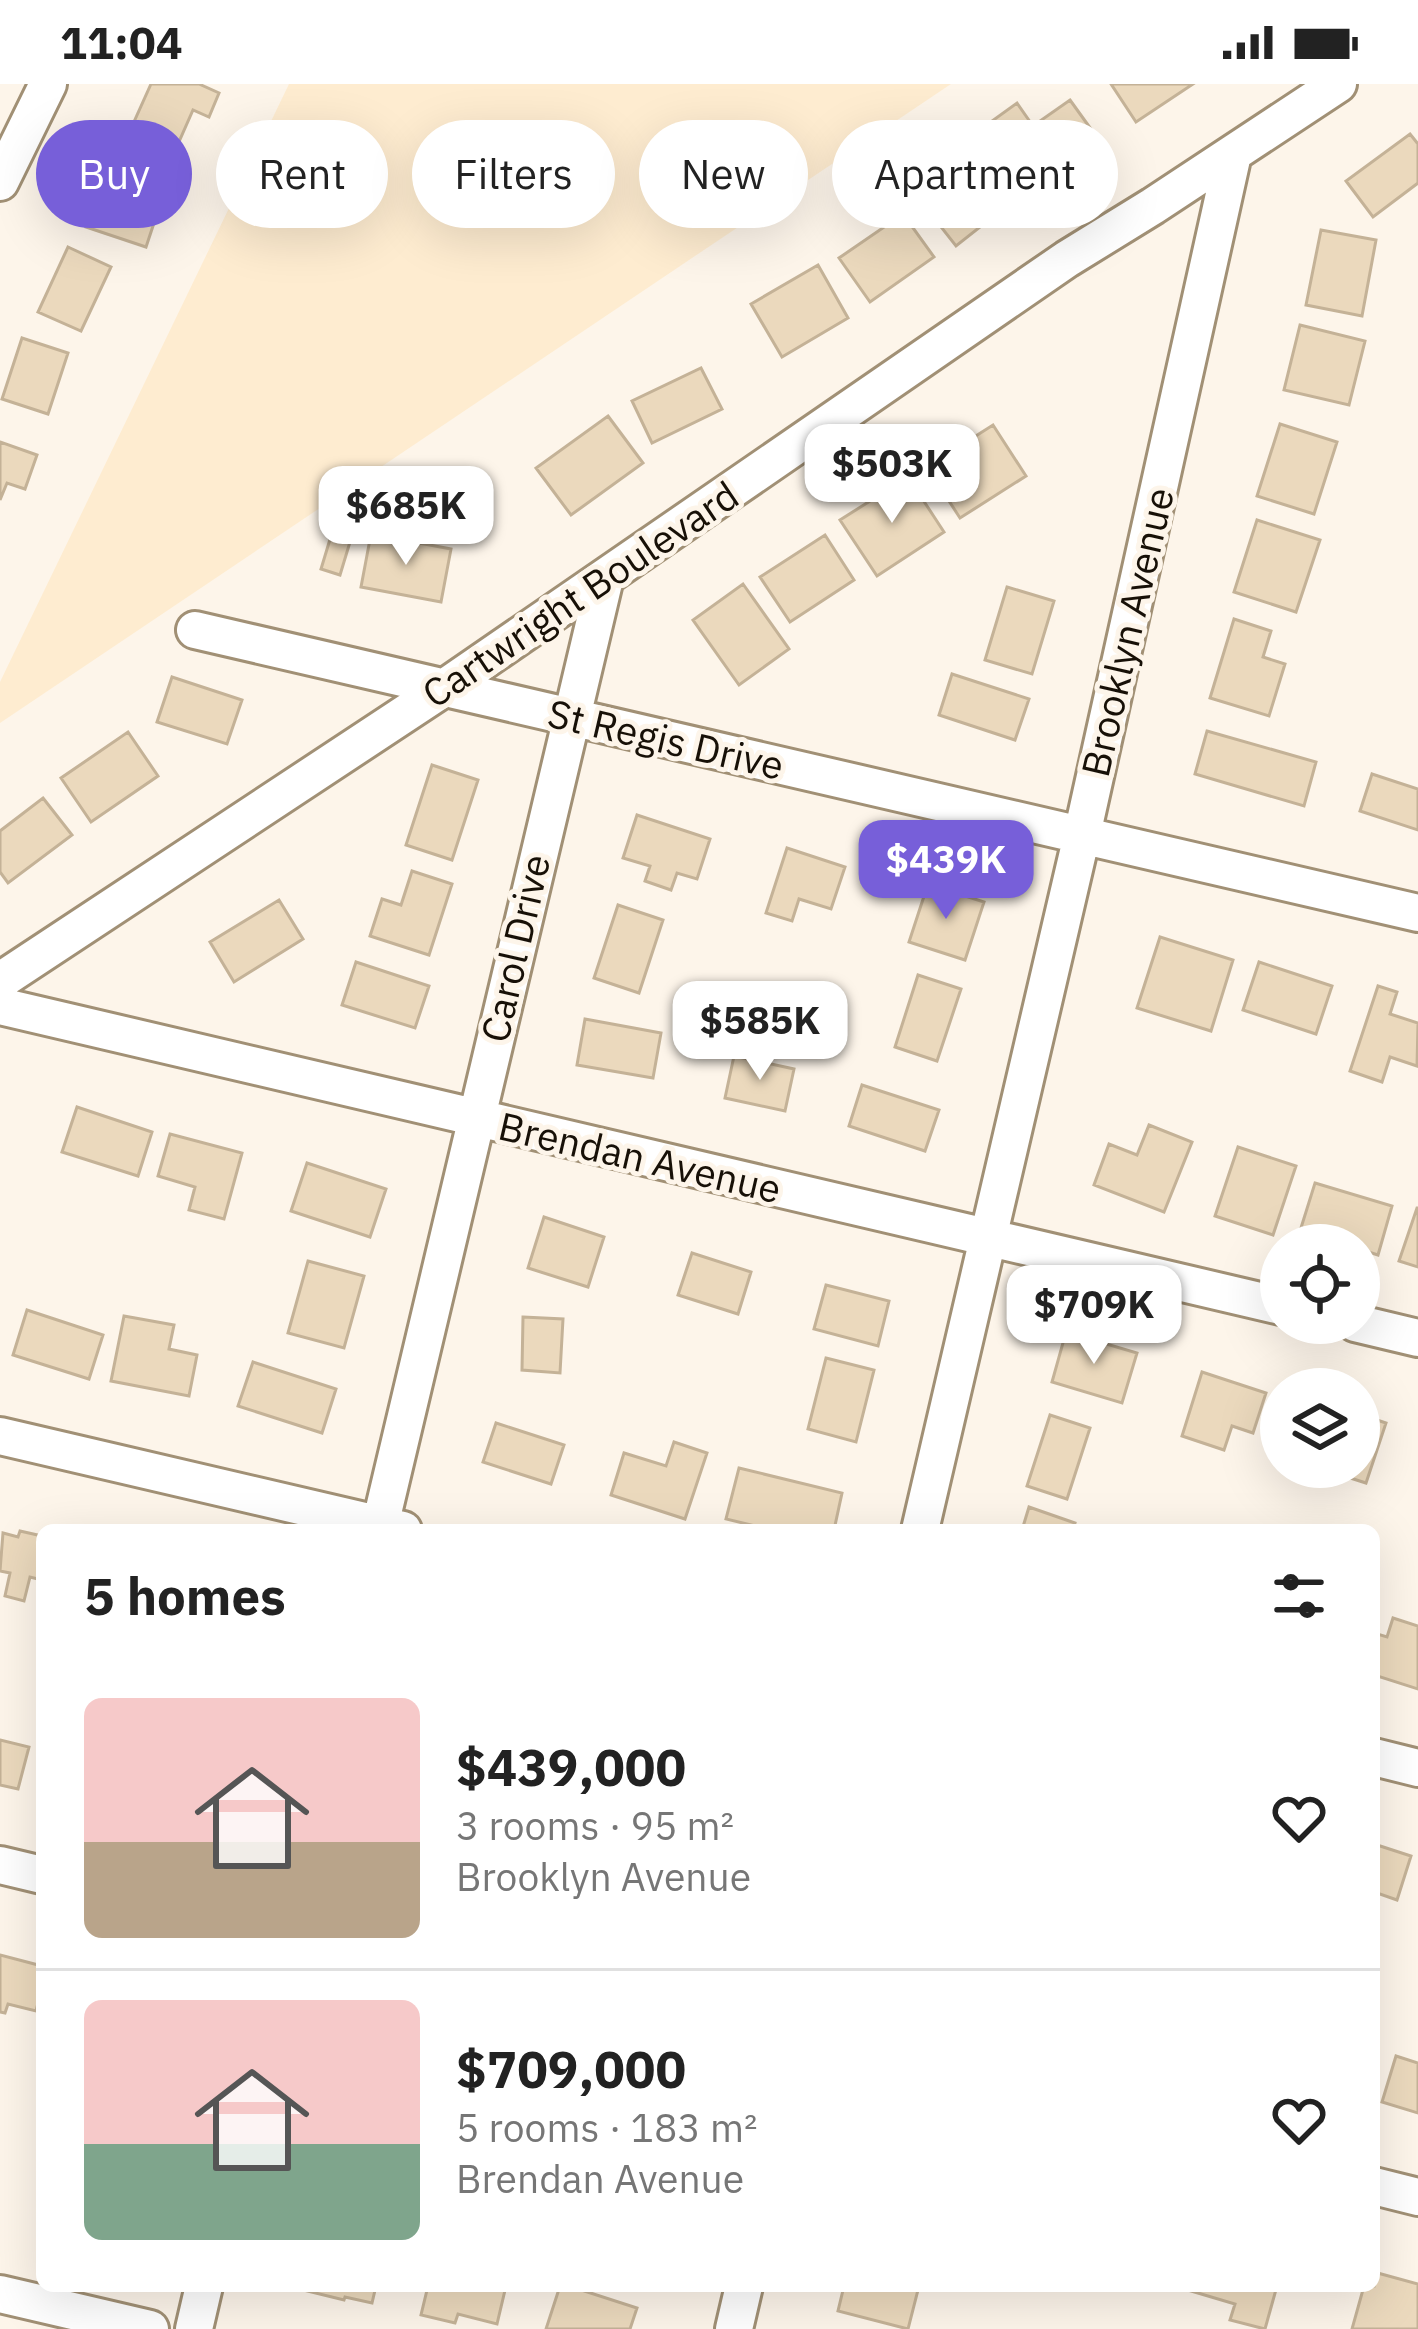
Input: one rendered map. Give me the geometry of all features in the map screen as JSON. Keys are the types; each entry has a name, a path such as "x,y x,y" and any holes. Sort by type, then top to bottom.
{"street":[{"path":"0,182 48,84"},
{"name":"Cartwright Boulevard","path":"0,981 444,688 1067,259 1338,84"},
{"name":"Brooklyn Avenue","path":"921,1524 1082,835 1233,154"},
{"name":"Carol Drive","path":"389,1524 475,1118 604,578"},
{"name":"St Regis Drive","path":"195,630 1418,913"},
{"name":"Brendan Avenue","path":"0,1006 1260,1301"},
{"path":"1380,1329 1418,1338"},
{"path":"0,1436 371,1524"},
{"path":"1380,1758 1418,1768"},
{"path":"0,1865 36,1874"},
{"path":"1380,2188 1418,2197"},
{"path":"194,2329 202,2292"},
{"path":"734,2329 743,2292"},
{"path":"0,2294 150,2329"}],"shaded area":[{"path":"289,84 951,84 897,120 832,120 832,164 808,180 808,120 639,120 639,228 737,228 0,723 0,682 219,228 388,228 388,120 272,120"}],"building":[{"path":"151,84 199,84 219,93 209,117 193,110 189,120 135,120"},
{"path":"1111,84 1193,84 1136,122"},
{"path":"1070,100 1084,120 1042,120"},
{"path":"1017,103 1029,120 993,120"},
{"path":"1410,134 1418,144 1418,183 1373,217 1346,181"},
{"path":"89,228 152,228 146,247"},
{"path":"883,228 913,228 934,257 870,302 839,258"},
{"path":"942,228 979,228 956,246"},
{"path":"1321,230 1376,240 1362,316 1306,305"},
{"path":"68,247 111,267 81,331 38,312"},
{"path":"818,265 848,318 782,357 751,304"},
{"path":"1300,325 1365,341 1349,405 1284,390"},
{"path":"22,338 68,353 48,414 2,399"},
{"path":"701,368 722,409 652,443 632,401"},
{"path":"608,416 643,463 571,515 536,468"},
{"path":"1280,424 1337,442 1314,514 1257,496"},
{"path":"993,425 1026,476 960,518 927,467"},
{"path":"0,442 37,455 25,489 7,483 0,500"},
{"path":"908,477 944,532 877,576 840,520"},
{"path":"1257,520 1320,540 1296,612 1234,592"},
{"path":"371,534 451,549 441,602 361,587"},
{"path":"825,535 854,580 790,622 760,577"},
{"path":"331,536 350,542 340,575 321,569"},
{"path":"743,584 789,649 739,685 693,620"},
{"path":"1007,587 1054,601 1032,674 985,660"},
{"path":"1234,619 1271,631 1263,657 1285,664 1269,716 1210,698"},
{"path":"952,674 1029,699 1015,740 939,715"},
{"path":"172,677 242,700 227,744 157,722"},
{"path":"1207,731 1316,762 1304,806 1195,774"},
{"path":"128,732 158,776 91,822 61,778"},
{"path":"432,765 478,780 452,860 406,845"},
{"path":"1372,774 1418,789 1418,830 1360,811"},
{"path":"43,798 72,835 8,883 0,872 0,831"},
{"path":"637,815 710,839 697,879 677,873 671,890 645,881 650,866 623,858"},
{"path":"787,848 845,867 831,909 799,899 792,921 766,913"},
{"path":"412,871 452,884 429,955 370,936 382,899 401,905"},
{"path":"928,884 984,902 965,960 909,942"},
{"path":"279,900 303,939 234,982 210,942"},
{"path":"618,905 663,920 639,993 594,978"},
{"path":"1160,937 1233,960 1211,1031 1137,1008"},
{"path":"356,962 429,986 415,1028 342,1005"},
{"path":"1259,962 1332,986 1316,1034 1243,1010"},
{"path":"918,975 961,989 937,1061 895,1047"},
{"path":"1378,986 1397,992 1390,1014 1418,1023 1417,1066 1390,1057 1382,1082 1350,1071"},
{"path":"585,1019 661,1033 653,1078 577,1065"},
{"path":"734,1056 794,1069 785,1111 725,1098"},
{"path":"862,1085 939,1110 925,1151 849,1126"},
{"path":"77,1107 152,1132 138,1176 62,1152"},
{"path":"1149,1125 1192,1142 1164,1212 1094,1185 1109,1144 1137,1155"},
{"path":"170,1134 242,1153 224,1219 189,1210 195,1187 158,1176"},
{"path":"1238,1147 1296,1166 1277,1224 1260,1224 1260,1231 1215,1216"},
{"path":"307,1163 386,1189 370,1237 291,1211"},
{"path":"1315,1183 1392,1206 1380,1248 1380,1224 1302,1224"},
{"path":"1418,1208 1418,1267 1399,1261"},
{"path":"544,1217 604,1237 588,1287 528,1268"},
{"path":"692,1253 751,1272 738,1314 678,1295"},
{"path":"308,1261 364,1276 344,1348 288,1333"},
{"path":"826,1285 889,1301 878,1346 814,1329"},
{"path":"27,1310 103,1335 89,1379 13,1355"},
{"path":"124,1316 174,1325 169,1349 197,1355 189,1396 111,1381"},
{"path":"523,1317 563,1319 560,1373 522,1370"},
{"path":"1066,1332 1137,1353 1122,1403 1052,1382"},
{"path":"826,1358 874,1370 856,1442 808,1429"},
{"path":"253,1362 336,1389 322,1433 238,1406"},
{"path":"1202,1372 1260,1391 1253,1433 1232,1426 1224,1450 1182,1436"},
{"path":"1050,1415 1090,1428 1067,1499 1027,1486"},
{"path":"496,1423 564,1445 551,1484 483,1462"},
{"path":"674,1442 707,1453 685,1519 611,1495 624,1453 666,1466"},
{"path":"739,1468 842,1493 835,1524 747,1524 726,1519"},
{"path":"1029,1507 1075,1523 1075,1524 1024,1524"},
{"path":"20,1531 36,1535 36,1578 30,1577 24,1601 5,1596 10,1573 0,1571 3,1533 18,1537"},
{"path":"1393,1618 1418,1626 1418,1689 1380,1677 1380,1635 1387,1637"},
{"path":"0,1740 29,1747 18,1789 0,1785"},
{"path":"1380,1846 1411,1856 1397,1900 1380,1894"},
{"path":"0,1955 36,1964 36,2011 8,2004 5,2013 0,2012"},
{"path":"1396,2056 1418,2063 1418,2113 1382,2102"},
{"path":"1380,2274 1418,2284 1418,2329 1352,2329 1362,2292 1380,2292"},
{"path":"311,2292 375,2292 372,2303"},
{"path":"427,2292 505,2292 497,2324 458,2314 455,2323 421,2315"},
{"path":"558,2292 588,2292 637,2308 630,2329 546,2329"},
{"path":"843,2292 917,2292 908,2329 838,2311"},
{"path":"1194,2292 1275,2292 1265,2329 1230,2320 1235,2304"}]}
